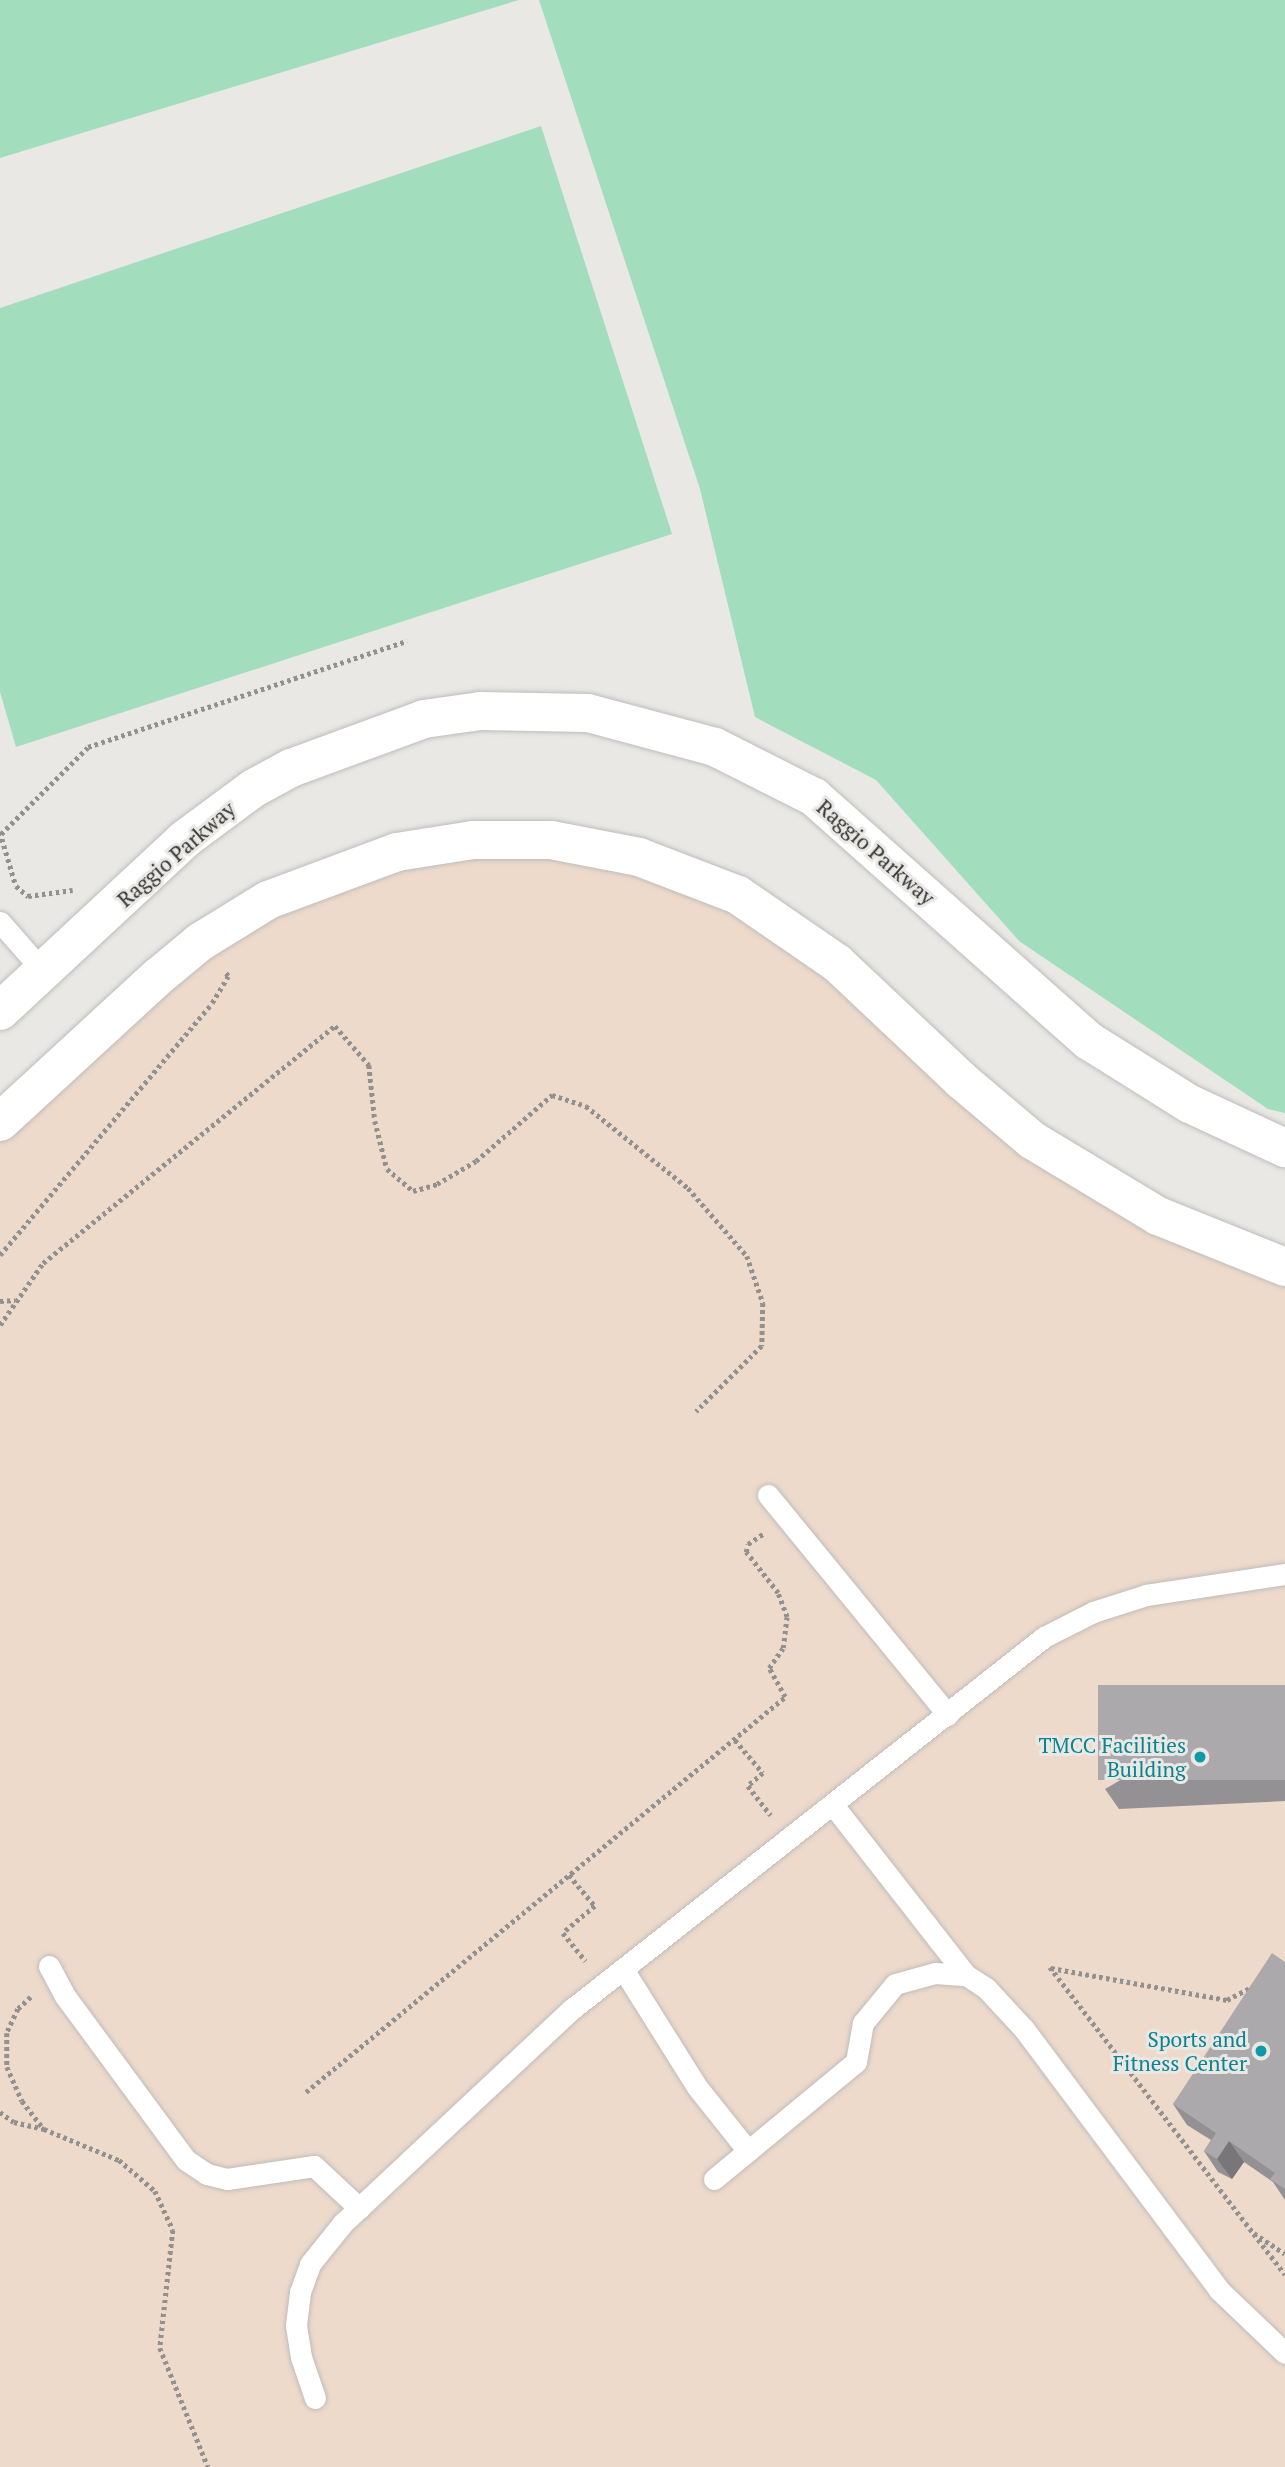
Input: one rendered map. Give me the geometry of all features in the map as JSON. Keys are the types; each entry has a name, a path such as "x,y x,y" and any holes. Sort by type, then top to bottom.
{"street":[{"name":"Raggio Parkway","path":"0,1011 185,839 254,788 291,768 424,719 480,711 588,713 715,747 814,797 1089,1041 1190,1104 1285,1148"},
{"path":"0,1122 179,959 268,900 397,852 473,840 551,840 639,858 738,895 837,963 961,1080 1032,1140 1157,1216 1285,1267"}],"lane":[{"path":"0,922 43,971"},
{"path":"768,1495 948,1715"},
{"path":"316,2398 298,2341 300,2292 310,2264 359,2208 572,2009 1044,1637 1093,1612 1186,1586 1285,1574"},
{"path":"833,1805 966,1975 1007,2009 1219,2290 1285,2353"},
{"path":"49,1966 65,1996 186,2160 207,2174 227,2179 314,2166 359,2208"},
{"path":"623,1969 696,2087 748,2151"},
{"path":"714,2179 856,2062 863,2023 883,1993 914,1976 966,1975"}],"path":[{"path":"83,891 28,895 16,886 1,833 88,747 407,642"},
{"path":"0,1255 212,1003 228,976 223,969 212,976"},
{"path":"0,1325 43,1263 335,1026 369,1065 375,1121 387,1169 413,1191 437,1184 475,1161 552,1095 586,1106 688,1188 747,1256 763,1303 762,1346 696,1412"},
{"path":"0,1301 16,1300"},
{"path":"306,2092 785,1697 769,1668 783,1648 787,1617 778,1592 746,1552 761,1534 769,1536"},
{"path":"735,1740 763,1773 748,1786 765,1809"},
{"path":"569,1874 595,1906 563,1933 590,1965"},
{"path":"1262,1982 1227,2000 1050,1968 1285,2274"},
{"path":"35,1993 18,2009 8,2033 7,2067 22,2101 44,2129"},
{"path":"0,2112 14,2122 44,2129 119,2160 155,2191 173,2230 160,2348 208,2467"},
{"path":"1248,2228 1285,2254"}],"shaded area":[{"path":"572,846 756,911 934,1062 1285,1269 1285,2467 0,2467 0,1125 213,935 389,856"}],"green space":[{"path":"0,0 519,0 0,158"},
{"path":"539,0 1285,0 1285,1113 1268,1109 1019,941 876,780 755,717 700,489"},
{"path":"541,126 672,534 16,747 0,692 0,308"}],"building":[{"name":"TMCC Facilities Building","path":"1098,1685 1285,1685 1285,1780 1098,1780"},
{"name":"Sports and Fitness Center","path":"1272,1953 1285,1962 1285,2189 1270,2179 1275,2173 1229,2141 1217,2159 1204,2151 1216,2133 1173,2104"}],"place":[{"name":"TMCC Facilities Building","path":"1200,1757"},
{"name":"Sports and Fitness Center","path":"1261,2051"}]}
